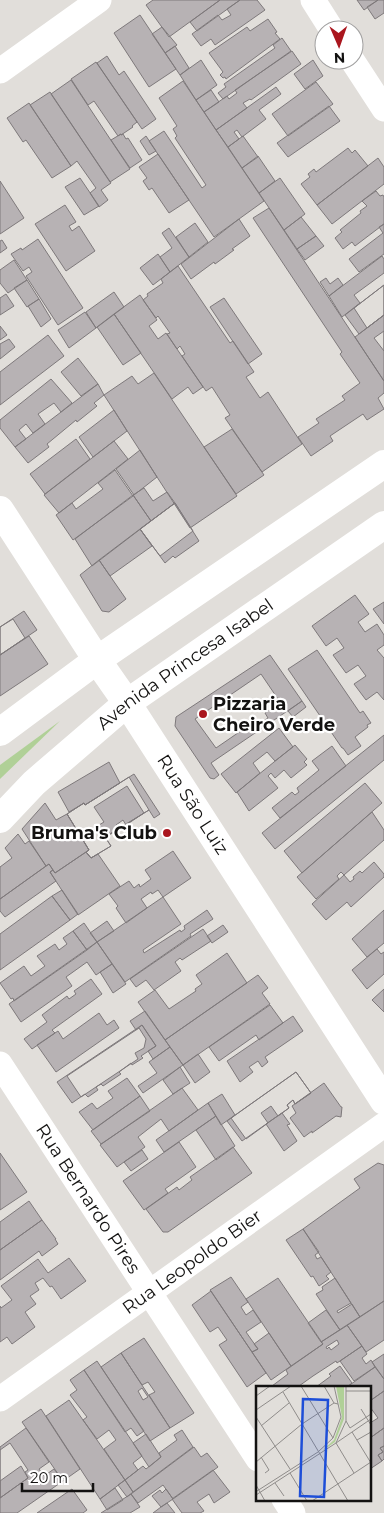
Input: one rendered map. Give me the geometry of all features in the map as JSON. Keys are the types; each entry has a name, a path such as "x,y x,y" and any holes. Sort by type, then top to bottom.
{"main road":[{"path":"0,732 97,660 384,464"},
{"name":"Rua São Luiz","path":"0,510 384,1101"},
{"name":"Avenida Princesa Isabel","path":"0,819 34,783 127,703 384,525"}],"street":[{"path":"0,72 99,0"},
{"path":"312,0 325,20"},
{"path":"359,70 384,109"},
{"name":"Rua Bernardo Pires","path":"0,1064 256,1456"},
{"name":"Rua Leopoldo Bier","path":"0,1399 384,1125"},
{"path":"285,1500 293,1513"}],"green space":[{"path":"60,721 0,779 0,765"}],"building":[{"path":"153,0 220,0 169,37 146,5"},
{"path":"220,0 240,0 197,31 190,22"},
{"path":"240,0 257,0 265,10 215,45 211,39 201,46 192,34 218,15 222,20 231,15 227,9"},
{"path":"357,0 378,0 364,10"},
{"path":"378,0 384,0 384,13 375,19 367,7"},
{"path":"140,15 176,69 149,87 114,33"},
{"path":"268,19 280,39 226,79 225,77 223,78 220,75 223,72 209,53 247,27 250,31"},
{"path":"162,27 177,45 165,53 152,34"},
{"path":"282,38 291,51 223,99 218,93 226,87 224,84 275,48 273,45"},
{"path":"175,46 189,68 180,75 165,53"},
{"path":"292,51 301,64 251,100 243,103 247,108 216,130 204,112 227,96 229,99 237,93 235,90"},
{"path":"107,56 119,75 124,71 156,119 142,129 97,63"},
{"path":"201,60 217,85 196,100 180,75"},
{"path":"313,60 314,70 319,70 323,76 305,89 294,74"},
{"path":"96,62 137,122 133,127 118,136 94,101 88,105 71,79"},
{"path":"71,80 130,169 110,182 51,94"},
{"path":"183,81 264,201 214,237 149,141 164,131 202,188 206,185 175,138 177,136 173,129 177,126 159,98"},
{"path":"316,82 333,104 288,136 272,114"},
{"path":"276,87 281,94 259,110 266,119 242,137 237,130 234,132 239,139 228,147 216,130"},
{"path":"211,90 219,102 204,112 196,100"},
{"path":"50,92 111,183 101,190 108,200 99,207 90,193 96,188 77,161 71,166 30,105"},
{"path":"29,103 71,166 52,178 26,140 23,142 7,118"},
{"path":"329,106 340,121 288,157 277,143"},
{"path":"121,134 126,139 128,138 142,160 130,168 111,140"},
{"path":"146,136 156,151 149,155 140,141"},
{"path":"243,136 258,157 242,168 228,147"},
{"path":"348,148 352,153 355,150 368,166 317,205 301,184 310,177 308,174 314,169 316,172"},
{"path":"158,154 189,200 169,213 152,188 149,190 143,181 147,178 139,167"},
{"path":"258,156 275,181 259,193 242,168"},
{"path":"378,158 384,167 384,184 332,224 317,205"},
{"path":"80,178 99,206 84,215 65,187"},
{"path":"280,178 305,214 284,230 259,193"},
{"path":"0,181 24,218 0,234"},
{"path":"376,191 380,196 383,195 384,197 384,224 355,246 352,242 343,249 335,238 342,232 340,230 367,206 362,201"},
{"path":"65,205 76,222 69,226 72,231 79,226 95,251 66,271 35,224"},
{"path":"269,208 384,381 384,393 378,398 384,409 367,420 363,414 330,436 333,441 311,456 298,437 319,423 316,419 345,400 342,396 360,383 340,354 342,352 253,218"},
{"path":"301,217 316,236 297,249 284,230"},
{"path":"239,219 250,236 215,264 214,262 191,279 181,264"},
{"path":"195,223 208,242 189,257 176,237"},
{"path":"384,224 384,254 359,272 349,259 383,233 379,227"},
{"path":"169,228 189,257 170,272 160,257 172,248 162,233"},
{"path":"316,236 324,246 305,260 297,249"},
{"path":"38,239 83,308 58,325 26,276 32,272 29,267 23,271 11,254 21,248 22,250"},
{"path":"2,240 7,248 0,253 0,241"},
{"path":"158,254 170,272 153,285 140,268"},
{"path":"382,256 384,259 384,273 354,295 360,303 342,317 329,296"},
{"path":"14,260 27,280 8,293 0,283 0,270"},
{"path":"178,266 230,343 233,341 254,372 246,377 260,398 268,392 302,444 262,472 225,418 230,415 212,387 206,391 182,356 185,354 180,346 177,349 167,334 170,333 143,300 148,296 147,294 163,283 161,279"},
{"path":"326,278 330,284 338,278 343,285 329,296 320,282"},
{"path":"27,280 39,299 27,307 14,288"},
{"path":"384,285 384,315 367,328 354,308"},
{"path":"384,285 384,315 359,334 345,315"},
{"path":"114,292 124,307 96,328 86,312"},
{"path":"6,294 14,306 0,315 0,298"},
{"path":"140,295 157,320 149,326 158,339 166,333 203,387 193,394 188,387 172,399 114,314"},
{"path":"224,298 262,354 248,364 210,307"},
{"path":"39,299 51,319 41,327 28,306"},
{"path":"85,312 96,328 69,348 58,330"},
{"path":"114,314 141,353 123,365 97,327"},
{"path":"384,315 384,381 355,337"},
{"path":"0,326 7,335 0,340"},
{"path":"384,331 384,351 374,338"},
{"path":"48,335 64,356 0,405 0,372"},
{"path":"9,339 15,347 0,359 0,344"},
{"path":"78,358 98,384 81,396 61,372"},
{"path":"154,373 237,496 190,528 104,395 132,376 138,384"},
{"path":"51,379 72,403 61,412 54,403 38,414 45,424 33,433 26,424 19,430 26,439 15,447 0,428 0,420"},
{"path":"98,384 104,395 94,403 97,406 77,422 76,420 47,444 49,447 28,463 15,447"},
{"path":"114,410 127,431 93,457 79,437"},
{"path":"232,429 264,475 236,494 204,447"},
{"path":"76,439 90,459 45,494 30,474"},
{"path":"114,441 128,459 59,513 44,495"},
{"path":"140,450 157,477 134,495 116,469"},
{"path":"115,470 133,496 73,540 56,515 72,503 76,509 103,489 98,483"},
{"path":"144,488 153,501 167,492 175,503 151,521 133,495"},
{"path":"133,495 151,521 92,566 75,539"},
{"path":"175,503 199,541 175,558 173,556 165,563 140,529"},
{"path":"175,503 193,531 160,556 140,529"},
{"path":"140,529 152,546 110,576 99,560"},
{"path":"99,560 126,599 109,612 102,611 80,575"},
{"path":"355,595 369,614 358,622 365,632 377,624 384,635 384,645 377,650 384,658 384,700 377,692 366,700 354,684 366,676 358,665 346,673 333,655 344,648 337,638 326,646 312,626"},
{"path":"384,602 384,624 373,609"},
{"path":"24,611 37,630 0,655 0,627"},
{"path":"13,619 25,638 0,655 0,627"},
{"path":"29,636 48,664 0,696 0,655"},
{"path":"317,650 360,713 363,711 371,723 355,737 361,746 348,755 288,669"},
{"path":"270,655 302,701 211,763 219,775 214,779 210,778 175,726 176,717"},
{"path":"261,674 280,702 265,713 268,718 250,730 248,726 216,748 195,719"},
{"path":"302,701 306,707 293,717 288,711"},
{"path":"279,728 293,747 275,761 267,752 253,763 260,773 236,793 221,774"},
{"path":"384,735 384,760 275,849 262,833"},
{"path":"295,745 307,759 304,762 307,765 291,778 284,770 275,778 271,773 268,776 278,788 249,811 237,792"},
{"path":"332,746 346,766 280,818 272,808 292,792 295,795 299,792 297,788 319,770 312,761"},
{"path":"109,762 120,783 85,805 84,803 69,812 58,792"},
{"path":"134,774 160,814 154,818 149,810 105,837 111,846 91,858 86,852 89,850 67,814"},
{"path":"129,777 149,810 105,837 111,846 91,858 86,852 89,850 67,814"},
{"path":"365,783 382,803 302,873 284,851"},
{"path":"127,786 144,813 126,825 123,820 116,825 119,829 106,837 99,825 104,822 94,807"},
{"path":"45,803 56,820 67,814 89,850 55,873 49,864 46,866 22,829"},
{"path":"372,812 384,830 384,840 344,875 341,872 337,876 339,879 316,899 297,877"},
{"path":"18,834 25,844 29,841 46,866 0,899 0,867 12,858 5,848"},
{"path":"173,851 191,878 163,897 158,890 152,894 151,892 141,899 147,908 126,923 116,908 118,906 109,894 129,881 134,888 139,884 140,887 151,879 145,870"},
{"path":"86,852 91,858 98,854 120,886 78,915 50,872 53,870 55,873"},
{"path":"374,862 384,874 384,877 351,907 347,902 326,920 312,904 344,875 350,882 360,871 362,873"},
{"path":"49,864 53,870 50,872 56,881 5,917 0,911 0,899"},
{"path":"62,890 78,914 70,920 52,896"},
{"path":"52,896 70,920 0,970 0,934"},
{"path":"163,897 181,924 143,950 144,953 180,930 181,932 185,929 184,926 207,910 213,919 125,982 97,942"},
{"path":"384,910 384,943 367,957 352,939"},
{"path":"107,921 114,931 97,942 90,933"},
{"path":"84,923 97,942 87,950 73,931"},
{"path":"223,925 228,932 212,943 207,936"},
{"path":"203,929 211,941 182,960 180,958 175,962 181,971 154,990 146,980 136,987 130,979"},
{"path":"73,931 87,950 14,1001 13,998 11,999 0,983 24,966 31,976 45,966 37,956 55,944 59,950 67,944 63,938"},
{"path":"97,942 112,964 96,975 87,962 66,977 72,986 21,1022 9,1004"},
{"path":"377,949 381,954 384,952 384,974 367,989 352,970"},
{"path":"227,953 247,983 165,1040 138,1002 155,990 169,1009 196,991 195,989 202,984 196,975"},
{"path":"112,964 126,984 113,993 100,972"},
{"path":"258,975 268,988 262,993 270,1004 183,1065 165,1040"},
{"path":"91,979 102,994 52,1030 55,1033 32,1049 24,1039 47,1022 42,1015 67,996 69,999 76,994 74,991"},
{"path":"384,989 384,1012 372,1000"},
{"path":"270,1005 283,1023 259,1040 256,1035 219,1061 209,1047"},
{"path":"145,1011 170,1047 153,1059 148,1051 156,1046 142,1025 136,1030 130,1021"},
{"path":"99,1013 107,1025 114,1020 119,1028 56,1072 37,1045 58,1031 63,1039"},
{"path":"293,1016 303,1031 265,1057 268,1062 262,1067 258,1061 249,1067 253,1072 240,1082 227,1061"},
{"path":"142,1025 156,1046 141,1056 143,1058 132,1065 131,1063 119,1072 121,1074 103,1086 101,1084 96,1087 98,1090 88,1097 85,1094 72,1103 57,1082"},
{"path":"139,1028 146,1039 144,1048 135,1053 138,1059 81,1097 67,1076"},
{"path":"170,1047 183,1065 143,1093 138,1086 157,1073 149,1062"},
{"path":"198,1054 210,1072 195,1083 183,1065"},
{"path":"180,1067 190,1083 173,1094 163,1080"},
{"path":"296,1072 311,1093 295,1104 293,1100 287,1105 289,1108 242,1141 227,1121"},
{"path":"296,1072 311,1093 295,1104 293,1100 287,1105 289,1108 278,1116 271,1106 261,1113 268,1123 246,1139 231,1118"},
{"path":"127,1078 140,1096 93,1130 79,1112 92,1103 97,1109 113,1098 108,1091"},
{"path":"324,1083 342,1107 341,1117 336,1116 304,1137 290,1118 296,1113 292,1106"},
{"path":"182,1088 198,1110 169,1131 161,1119 138,1137 145,1147 117,1167 100,1145"},
{"path":"222,1094 235,1115 221,1125 208,1103"},
{"path":"140,1096 150,1111 101,1144 91,1131"},
{"path":"208,1103 216,1116 164,1152 156,1140"},
{"path":"282,1113 290,1124 287,1125 297,1141 284,1151 266,1124"},
{"path":"216,1116 235,1146 216,1160 196,1130"},
{"path":"179,1142 196,1167 165,1189 168,1193 144,1210 123,1181"},
{"path":"233,1147 252,1173 168,1232 163,1232 146,1209 177,1187 179,1190 192,1180 190,1177"},
{"path":"142,1150 148,1159 131,1171 124,1162"},
{"path":"0,1153 27,1192 0,1210"},
{"path":"378,1163 384,1165 384,1301 360,1317 303,1229 360,1188 354,1179"},
{"path":"29,1201 42,1220 0,1250 0,1222"},
{"path":"42,1220 58,1244 42,1256 39,1251 0,1280 0,1250"},
{"path":"303,1229 319,1252 315,1255 317,1259 321,1257 331,1272 326,1276 329,1279 319,1286 286,1240"},
{"path":"69,1258 86,1281 61,1299 52,1286 50,1287 43,1278 35,1283 39,1290 30,1296 36,1304 25,1312 35,1327 12,1344 7,1337 0,1342 0,1306 1,1308 12,1300 1,1286 38,1259 48,1273"},
{"path":"231,1277 248,1302 241,1307 246,1315 253,1310 261,1322 246,1332 258,1349 252,1352 210,1290"},
{"path":"278,1278 323,1344 291,1366 246,1299"},
{"path":"335,1278 351,1303 337,1311 338,1313 352,1304 360,1317 340,1330 316,1294"},
{"path":"211,1291 266,1373 247,1387 219,1345 227,1340 218,1327 210,1332 192,1305"},
{"path":"384,1301 384,1340 366,1352 347,1325"},
{"path":"326,1310 340,1330 321,1342 308,1323"},
{"path":"347,1325 362,1346 299,1386 272,1386 288,1374 286,1370 323,1344 321,1342","holes":["337,1340 339,1344 331,1350 329,1347 327,1349 326,1347"]},
{"path":"269,1333 291,1366 271,1380 252,1352 258,1349 254,1344"},
{"path":"144,1338 194,1413 170,1428 149,1395 155,1392 148,1382 142,1385 121,1353"},
{"path":"362,1346 367,1354 362,1358 366,1364 371,1360 375,1367 354,1381 340,1361"},
{"path":"121,1353 170,1428 150,1441 101,1367","holes":["142,1388 148,1397 143,1400 138,1391"]},
{"path":"384,1354 384,1379 372,1362"},
{"path":"97,1361 144,1431 137,1436 131,1428 125,1432 84,1370"},
{"path":"340,1366 352,1383 348,1386 317,1386 331,1376 329,1374"},
{"path":"375,1367 384,1379 384,1391 372,1399 372,1386 348,1386"},
{"path":"84,1370 142,1456 133,1463 138,1470 125,1480 104,1449 116,1440 109,1430 97,1439 83,1420 87,1417 70,1395 77,1390 70,1380"},
{"path":"384,1391 384,1428 372,1437 372,1422 378,1418 372,1410 372,1400"},
{"path":"69,1400 125,1480 100,1499 46,1416"},
{"path":"41,1409 80,1469 63,1481 22,1422"},
{"path":"26,1428 49,1462 39,1469 44,1476 54,1469 63,1481 17,1513 0,1513 0,1447"},
{"path":"384,1428 384,1446 380,1448 383,1452 378,1455 382,1461 372,1468 372,1437"},
{"path":"182,1430 193,1447 133,1492 125,1480 143,1466 146,1469 161,1457 159,1453 177,1440 174,1435"},
{"path":"146,1434 161,1457 149,1467 133,1443"},
{"path":"10,1443 28,1470 25,1472 28,1478 0,1498 0,1450"},
{"path":"384,1446 384,1459 382,1461 378,1455 383,1452 380,1448"},
{"path":"194,1447 201,1457 207,1453 218,1467 173,1499 163,1485 138,1503 131,1494"},
{"path":"21,1466 28,1478 0,1498 0,1481"},
{"path":"213,1470 230,1492 214,1503 209,1494 197,1502 204,1511 200,1513 182,1513 172,1499"},
{"path":"125,1480 133,1492 127,1497 118,1485"},
{"path":"115,1488 123,1500 107,1510 100,1499"},
{"path":"72,1489 87,1510 83,1513 37,1513"},
{"path":"166,1489 173,1499 161,1507 152,1496 160,1490 162,1493"},
{"path":"131,1494 140,1507 130,1513 101,1513"},
{"path":"167,1503 175,1513 153,1513 161,1507"}],"place":[{"name":"Pizzaria Cheiro Verde","path":"203,714"},
{"name":"Bruma's Club","path":"167,833"}]}
